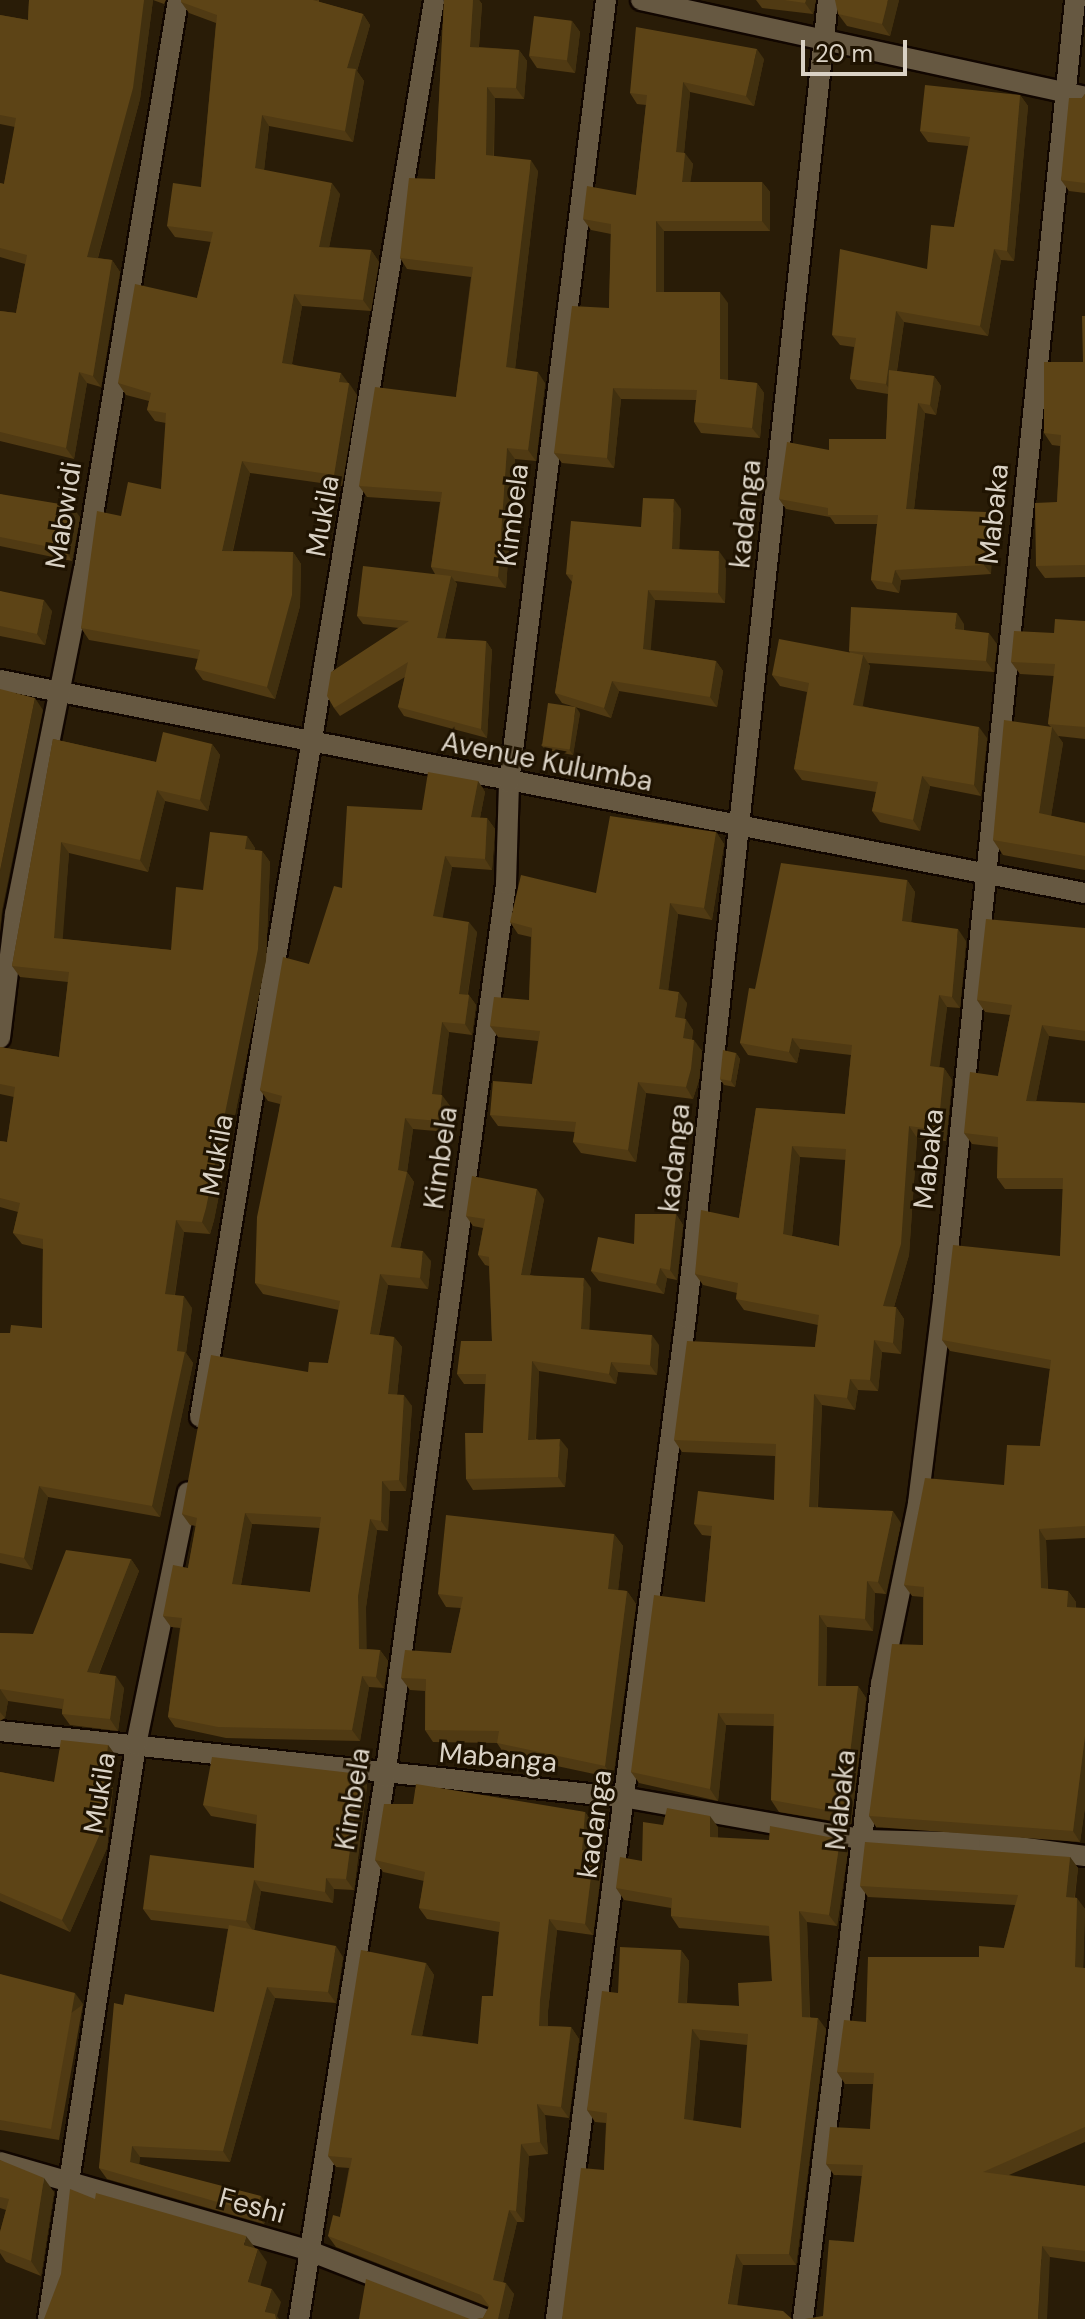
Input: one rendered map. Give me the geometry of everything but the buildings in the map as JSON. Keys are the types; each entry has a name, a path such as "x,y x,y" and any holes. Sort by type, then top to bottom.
{"street":[{"name":"Mabwidi","path":"0,1038 178,0"},
{"name":"Mukila","path":"196,1443 434,0"},
{"name":"Kimbela","path":"299,2319 307,2250 385,1777 506,884 509,783 606,0"},
{"path":"641,0 823,43 1085,97"},
{"name":"kadanga","path":"556,2319 628,1798 740,828 828,0"},
{"name":"Mabaka","path":"803,2319 865,1840 881,1684 918,1503 986,871 1061,92 1075,0"},
{"name":"Avenue Kulumba","path":"0,680 509,783 986,871 1085,893"},
{"name":"Mukila","path":"48,2319 64,2185 136,1745 190,1474"},
{"name":"Mabanga","path":"0,1731 385,1777 628,1798 865,1840 989,1843 1085,1856"},
{"name":"Feshi","path":"0,2162 64,2185 307,2250 484,2319"}]}
